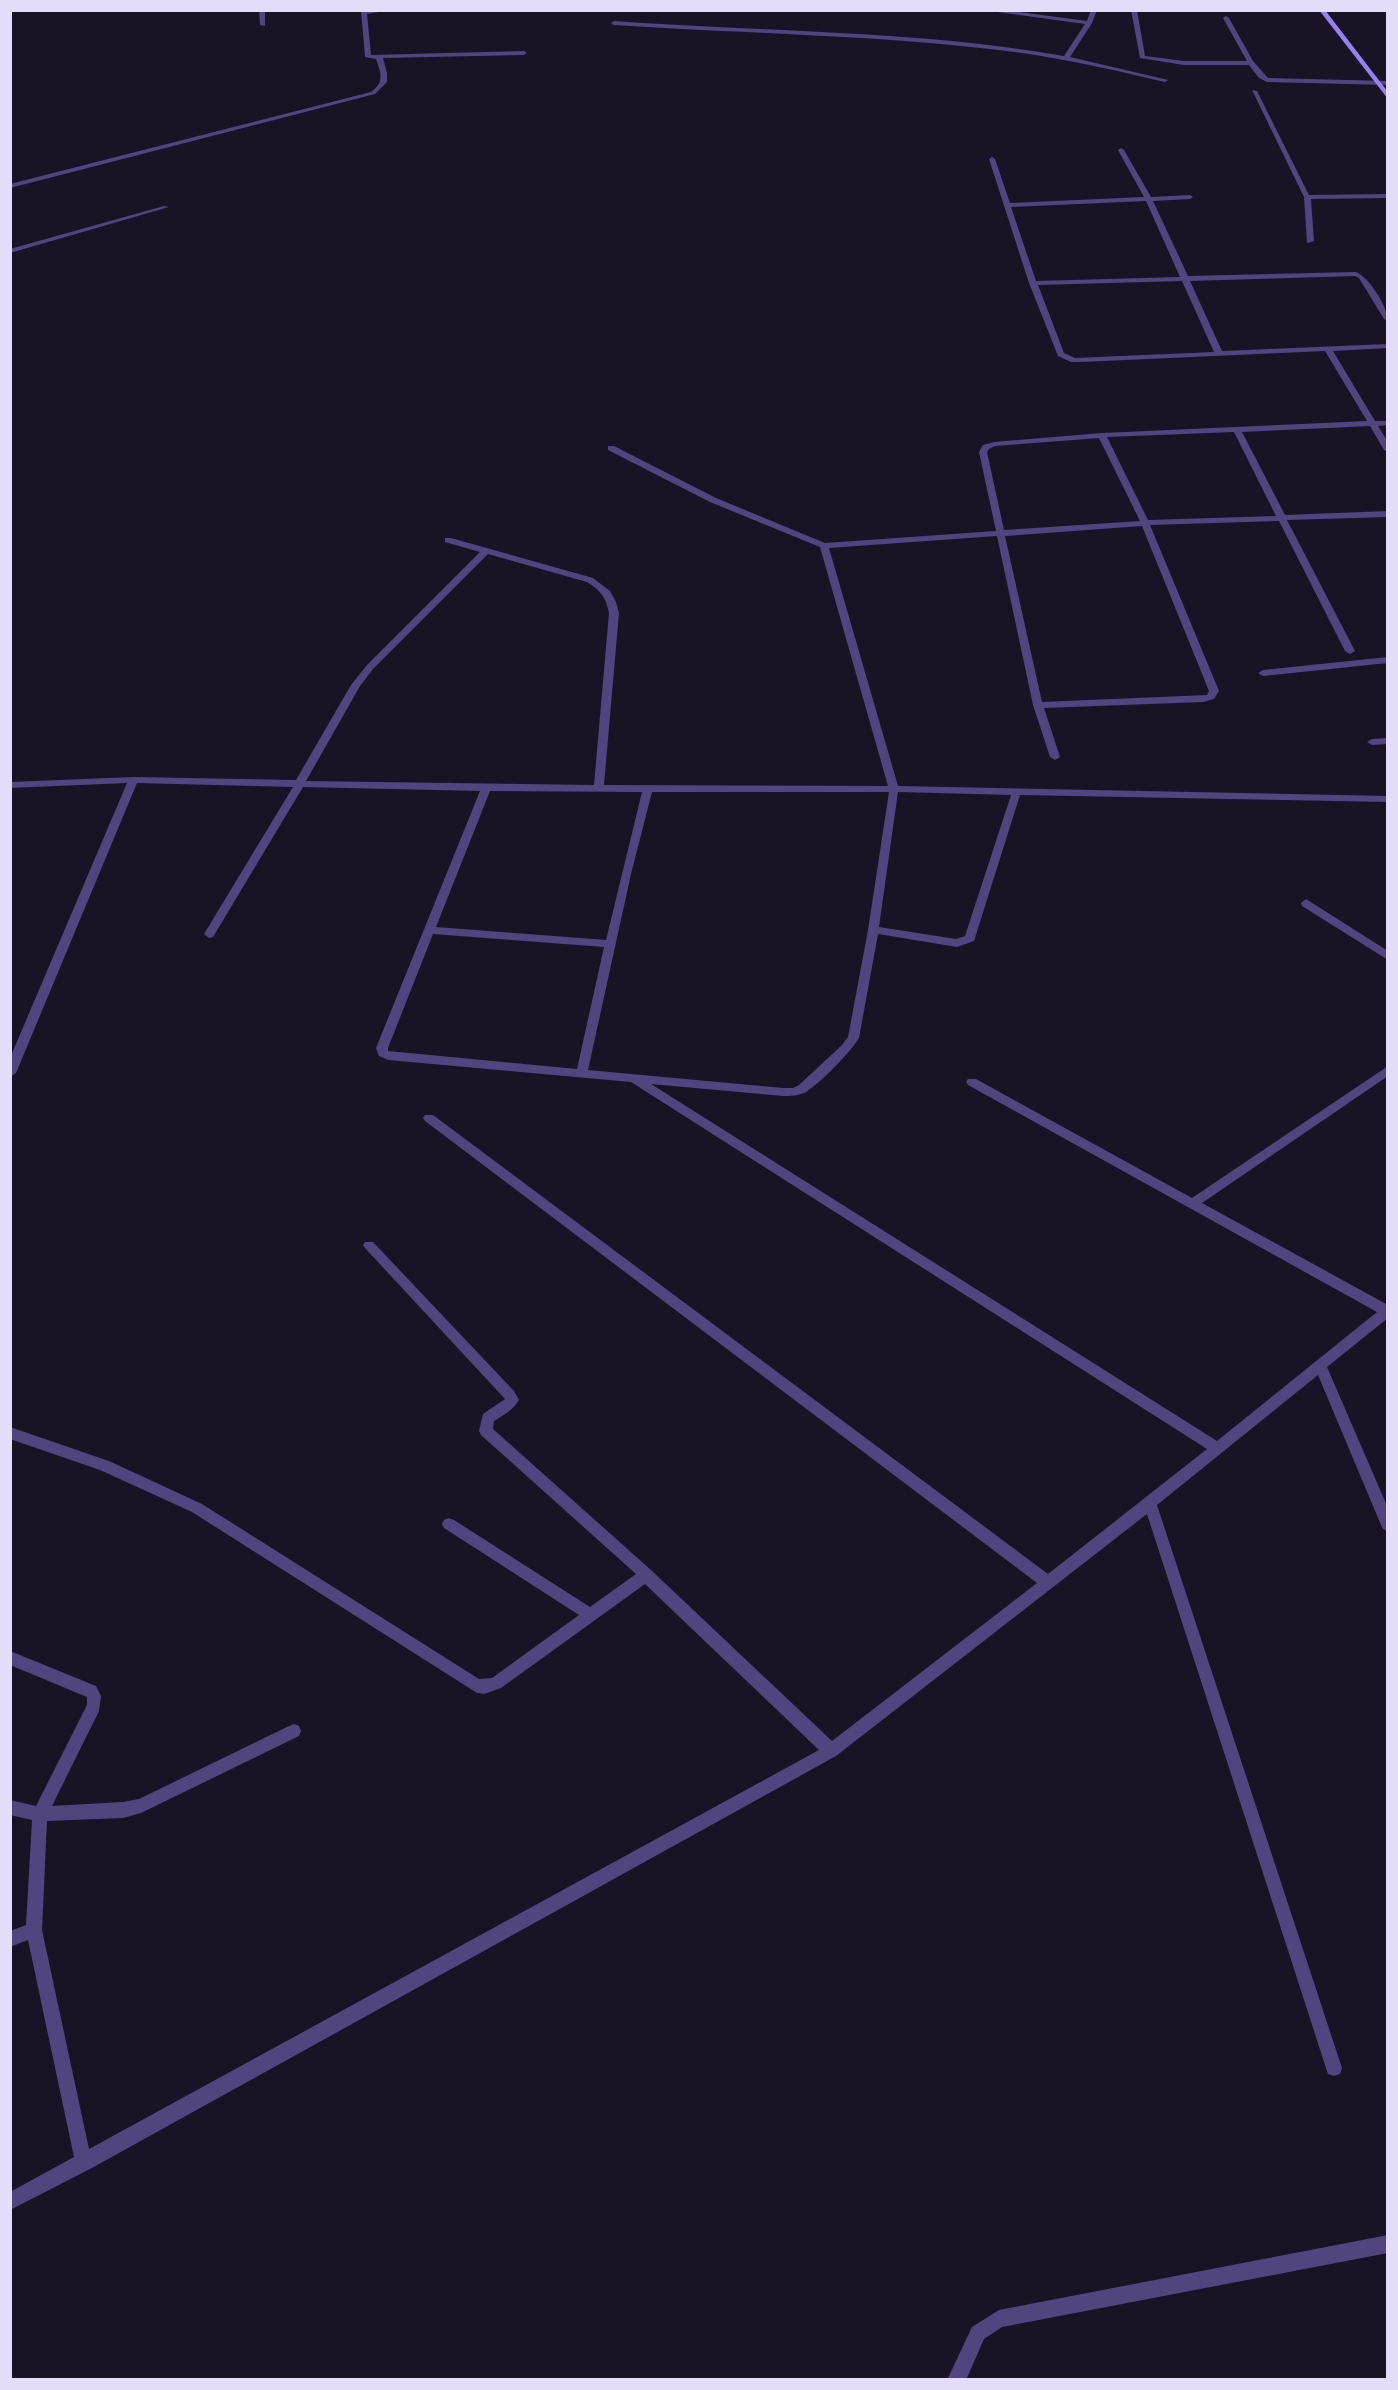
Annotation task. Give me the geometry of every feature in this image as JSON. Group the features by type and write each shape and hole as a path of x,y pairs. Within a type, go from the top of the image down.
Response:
{"main road":[{"path":"1322,10 1388,97"}],"street":[{"path":"262,10 263,25"},
{"path":"387,10 364,12 367,56 524,53"},
{"path":"986,10 1089,22"},
{"path":"1066,58 1094,10"},
{"path":"1134,10 1142,57 1184,63 1251,63"},
{"path":"1226,18 1262,78 1273,81 1388,83"},
{"path":"614,23 704,30 875,37 1005,49 1066,58 1165,80"},
{"path":"10,186 373,93 383,87 386,81 379,57"},
{"path":"1254,91 1307,197 1310,241"},
{"path":"1121,150 1149,199 1219,354"},
{"path":"992,159 1033,283 1061,354 1066,358 1081,360 1388,346"},
{"path":"1307,197 1388,196"},
{"path":"1007,205 1190,197"},
{"path":"10,251 166,207"},
{"path":"1033,283 1356,274 1362,277 1388,319"},
{"path":"1328,349 1388,450"},
{"path":"1054,757 1038,705 983,452 986,447 994,444 1102,435 1388,423"},
{"path":"1236,428 1350,651"},
{"path":"1038,705 1211,697 1214,691 1145,523 1102,435"},
{"path":"611,448 713,500 824,546 1145,523 1388,514"},
{"path":"448,540 590,580 606,589 612,600 614,613 599,789"},
{"path":"486,788 382,1048 383,1053 388,1056 783,1092 794,1092 803,1088 846,1048 853,1038 873,930 894,789 824,546"},
{"path":"209,934 356,685 370,667 486,551"},
{"path":"1263,672 1388,660"},
{"path":"1372,742 1388,741"},
{"path":"10,1072 133,780"},
{"path":"10,785 133,780 486,788 894,789 1388,800"},
{"path":"582,1073 610,944 648,789"},
{"path":"873,930 957,943 970,938 1016,793"},
{"path":"1305,903 1388,956"},
{"path":"429,930 610,944"},
{"path":"1192,1204 1388,1070"},
{"path":"631,1077 1218,1449"},
{"path":"10,2202 831,1751 1150,1503 1387,1311 972,1082"},
{"path":"429,1118 1047,1582"},
{"path":"369,1245 509,1395 512,1400 507,1406 488,1418 486,1431 646,1575 831,1751"},
{"path":"1320,1365 1388,1525"},
{"path":"10,1433 104,1465 197,1508 477,1686 484,1687 496,1683 646,1575"},
{"path":"1150,1503 1334,2068"},
{"path":"449,1524 591,1615"},
{"path":"10,1658 90,1691 94,1696 94,1706 40,1814 34,1930 84,2163"},
{"path":"10,1808 40,1814 123,1810 141,1806 294,1731"},
{"path":"10,1939 34,1930"},
{"path":"956,2379 978,2333 999,2319 1388,2244"}]}
